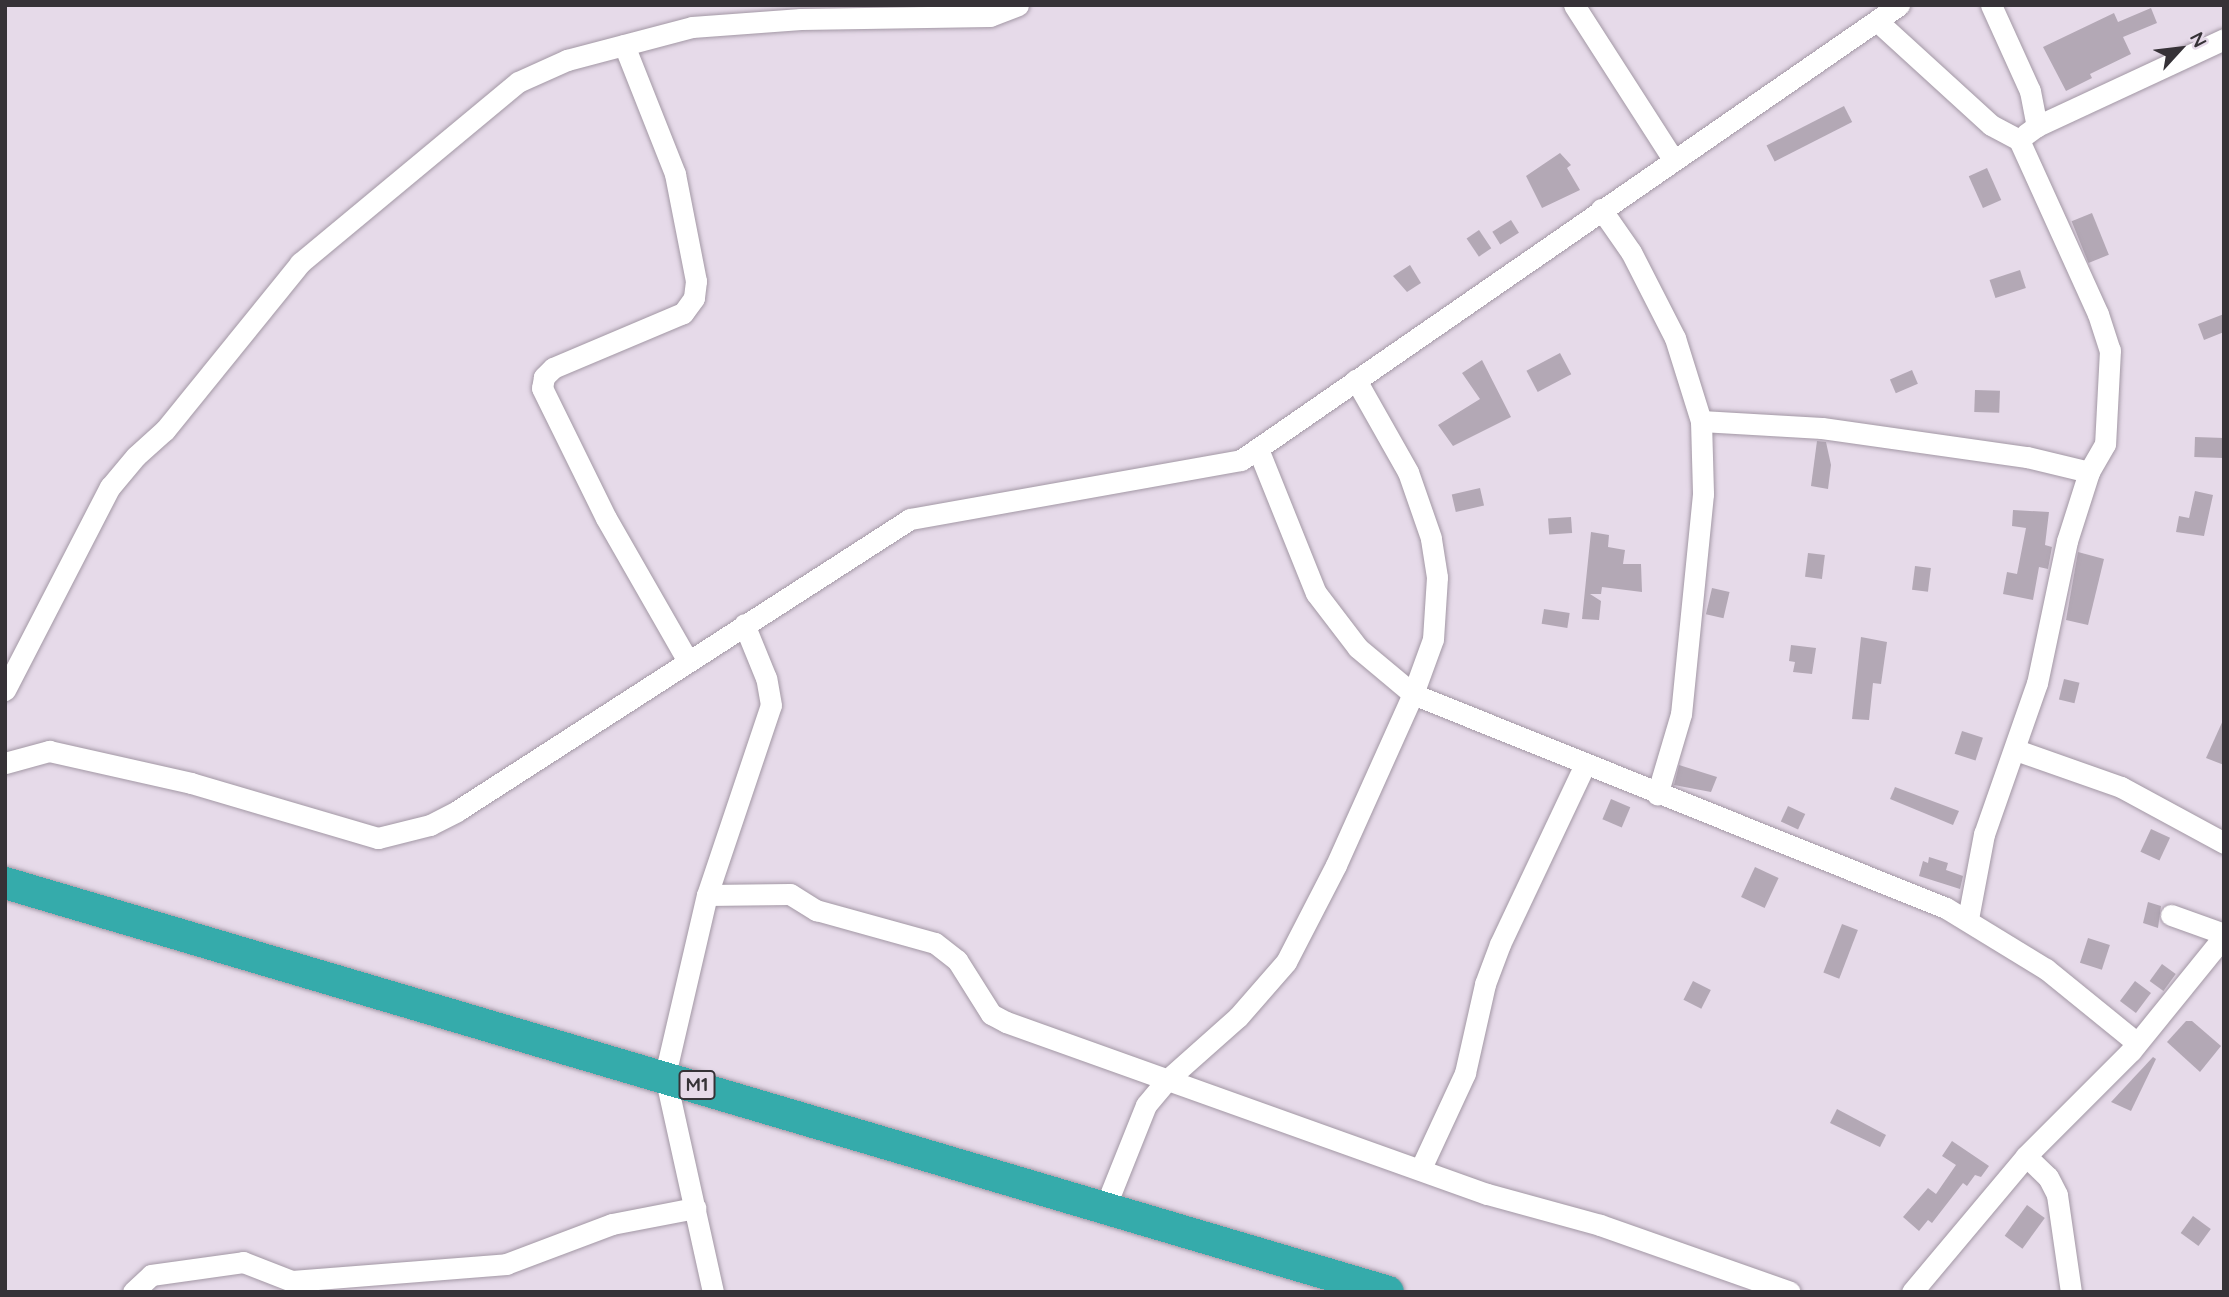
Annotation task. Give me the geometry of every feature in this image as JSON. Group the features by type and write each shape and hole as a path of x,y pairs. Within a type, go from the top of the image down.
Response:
{"highway":[{"name":"M1","path":"5,883 1388,1292"}],"street":[{"path":"5,690 110,487 164,429 300,263 518,82 541,69 692,27 801,19 990,16 1018,5"},
{"path":"1574,5 1673,159"},
{"path":"5,763 48,751 191,783 378,838 403,834 457,811 910,519 1208,469 1241,460 1899,5"},
{"path":"1991,5 2030,92 2037,126"},
{"path":"1877,21 1991,124 2019,140 2098,314 2110,350 2105,444 2089,472 2067,541 2037,683 2016,750 1984,834 1968,919"},
{"path":"2019,140 2037,126 2224,39"},
{"path":"624,45 675,174 695,281 694,298 683,313 553,368 544,377 542,387 606,518 688,661"},
{"path":"1601,209 1631,252 1675,338 1701,421 1703,494 1681,714 1657,795"},
{"path":"1104,1210 1146,1104 1167,1080 1238,1017 1286,962 1413,694 1433,639 1437,577 1432,538 1408,471 1356,380"},
{"path":"1701,421 1822,428 2027,457 2089,472"},
{"path":"1258,449 1317,593 1357,648 1413,694 1657,795 1913,892 1968,919 2046,968 2137,1043"},
{"path":"713,1292 665,1076 707,895 771,705 766,678 744,624"},
{"path":"2016,750 2121,787 2224,843"},
{"path":"1421,1168 1465,1073 1485,984 1500,944 1584,766"},
{"path":"707,895 790,894 816,910 934,943 957,960 991,1014 1487,1194 1600,1225 1790,1292"},
{"path":"1912,1292 2026,1156 2137,1043 2224,935 2171,915"},
{"path":"2026,1156 2048,1177 2057,1195 2071,1292"},
{"path":"133,1292 151,1275 243,1262 292,1281 506,1264 612,1224 695,1208"}],"building":[{"path":"2151,8 2157,23 2123,37 2131,54 2090,74 2092,78 2066,91 2043,47 2114,13 2118,22"},
{"path":"1844,106 1852,122 1775,162 1766,145"},
{"path":"1560,153 1571,165 1567,168 1580,190 1542,208 1526,176"},
{"path":"1987,168 2001,200 1983,208 1969,176"},
{"path":"2092,213 2109,255 2088,263 2072,221"},
{"path":"1511,220 1519,233 1500,244 1492,232"},
{"path":"1479,230 1491,248 1479,257 1467,238"},
{"path":"1410,265 1421,283 1407,292 1393,276"},
{"path":"2020,270 2026,288 1995,298 1990,280"},
{"path":"2224,314 2224,332 2204,340 2198,324"},
{"path":"1560,353 1571,374 1538,392 1526,371"},
{"path":"1482,360 1511,417 1453,446 1438,425 1480,399 1462,373"},
{"path":"1912,370 1918,384 1896,393 1890,379"},
{"path":"1975,390 2000,391 1999,413 1974,412"},
{"path":"2195,437 2224,438 2223,458 2194,457"},
{"path":"1817,441 1826,442 1831,465 1828,489 1811,486"},
{"path":"1480,488 1484,506 1456,512 1452,495"},
{"path":"2195,491 2213,495 2204,536 2176,532 2179,516 2189,518"},
{"path":"2013,510 2049,512 2045,545 2052,547 2048,569 2039,567 2033,600 2003,594 2007,572 2017,574 2026,528 2012,526"},
{"path":"1571,517 1572,533 1549,535 1548,519"},
{"path":"1591,532 1609,535 1608,547 1625,550 1623,564 1641,564 1642,592 1602,587 1601,594 1590,594 1601,601 1599,620 1582,619"},
{"path":"2078,552 2104,559 2088,625 2066,620"},
{"path":"1808,553 1825,555 1822,579 1805,577"},
{"path":"1915,566 1931,568 1928,592 1912,590"},
{"path":"1712,588 1730,592 1723,618 1706,614"},
{"path":"1544,609 1570,613 1567,628 1542,624"},
{"path":"1861,637 1887,642 1881,684 1873,683 1869,720 1852,719"},
{"path":"1791,645 1816,648 1812,674 1793,672 1795,662 1789,661"},
{"path":"2064,679 2080,683 2074,703 2059,699"},
{"path":"2224,718 2224,765 2206,758"},
{"path":"1962,731 1983,738 1976,761 1955,754"},
{"path":"1679,765 1717,777 1711,792 1674,785"},
{"path":"1895,787 1959,811 1953,825 1890,799"},
{"path":"1611,799 1630,807 1622,827 1602,819"},
{"path":"1788,806 1805,814 1798,829 1781,821"},
{"path":"2151,829 2170,838 2159,861 2140,852"},
{"path":"1929,857 1948,863 1946,870 1963,876 1960,889 1919,876 1923,861 1928,863"},
{"path":"1755,867 1779,878 1765,908 1741,897"},
{"path":"2148,902 2161,906 2158,928 2143,923"},
{"path":"1842,924 1858,930 1839,979 1823,973"},
{"path":"2088,938 2110,945 2102,970 2080,963"},
{"path":"2162,964 2176,974 2163,991 2150,981"},
{"path":"1693,981 1711,990 1701,1009 1683,1000"},
{"path":"2135,981 2151,993 2136,1013 2120,1001"},
{"path":"2186,1021 2192,1021 2221,1046 2200,1072 2167,1042"},
{"path":"2153,1057 2156,1059 2131,1111 2111,1102"},
{"path":"1837,1109 1886,1135 1880,1147 1830,1123"},
{"path":"1952,1141 1989,1166 1981,1177 1975,1175 1967,1186 1963,1183 1932,1223 1928,1220 1919,1231 1903,1217 1928,1188 1936,1194 1956,1165 1942,1156"},
{"path":"2027,1205 2045,1218 2022,1249 2005,1236"},
{"path":"2193,1216 2211,1229 2198,1246 2181,1233"}]}
